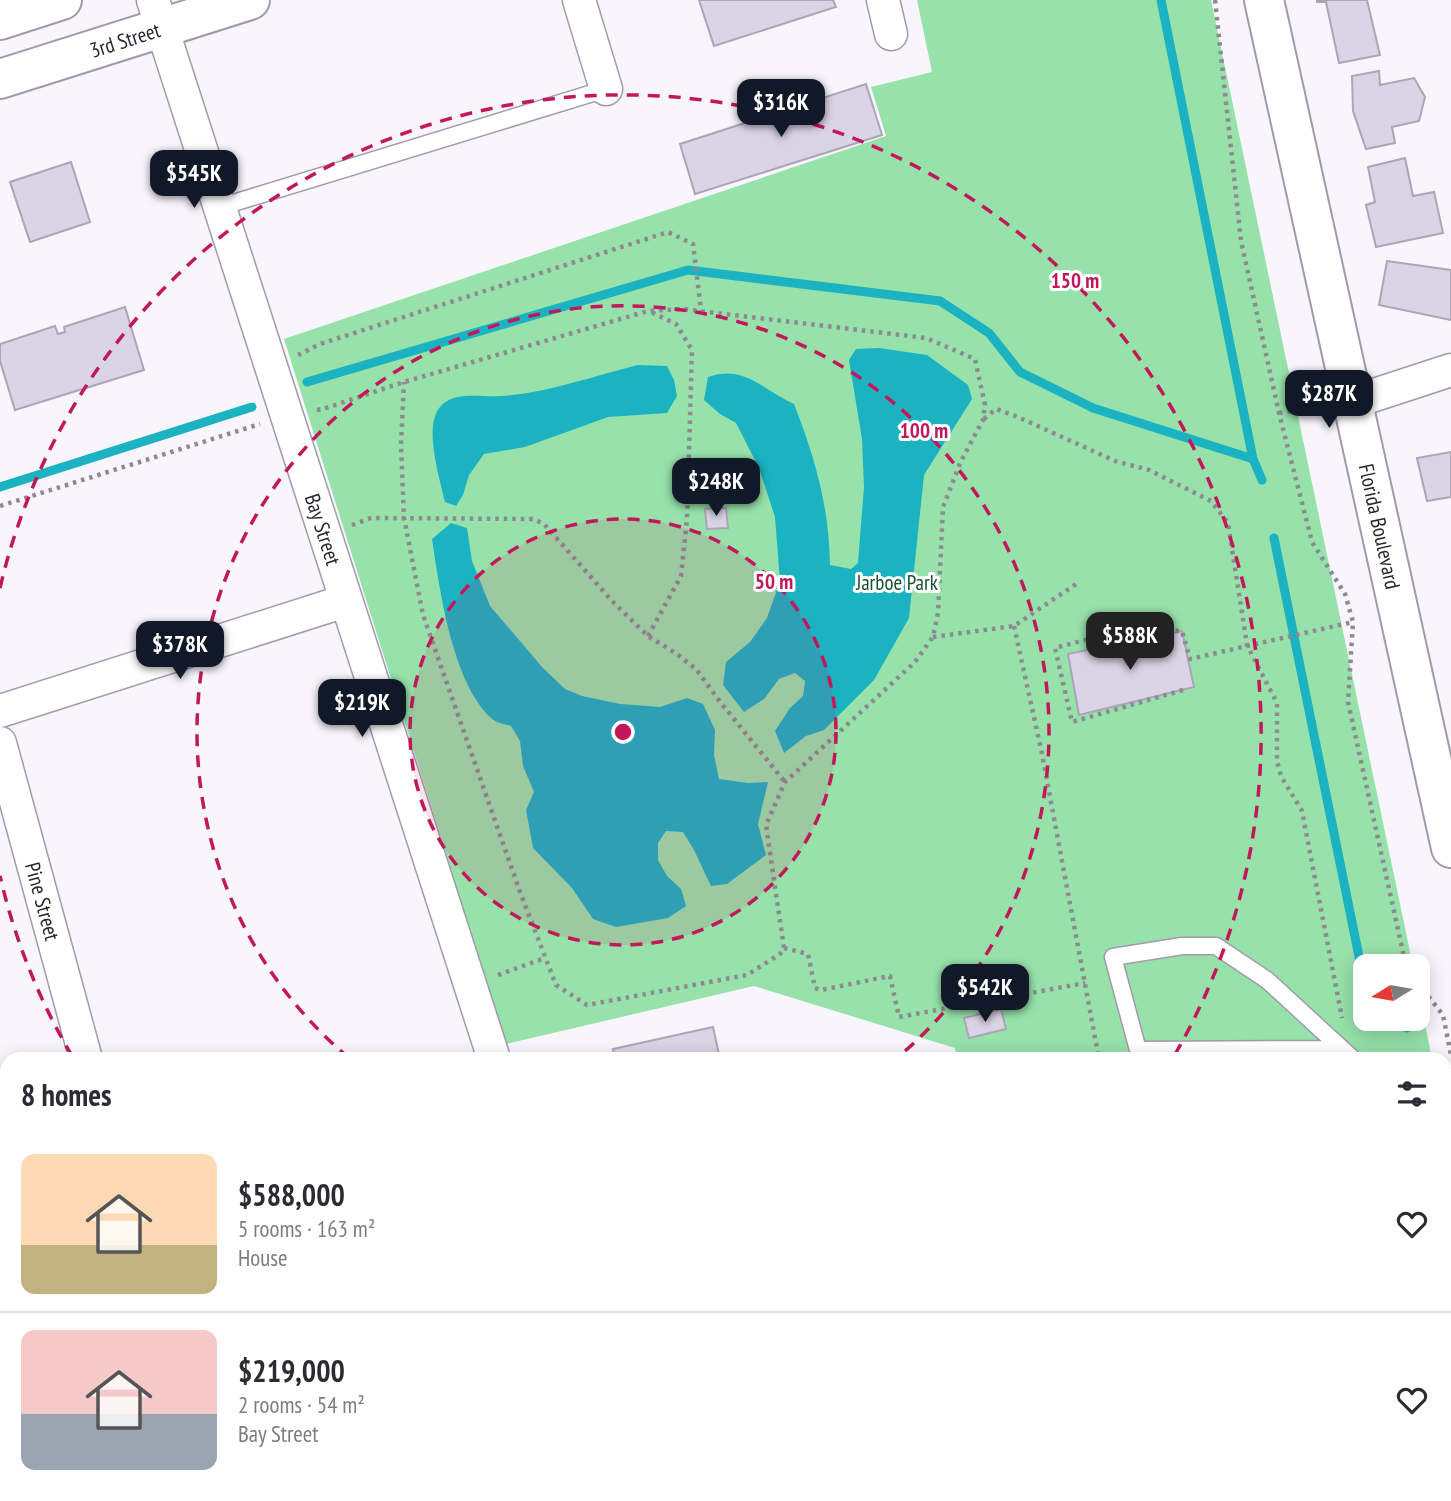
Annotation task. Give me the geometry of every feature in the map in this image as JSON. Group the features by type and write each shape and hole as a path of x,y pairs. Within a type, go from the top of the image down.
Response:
{"street":[{"path":"0,20 62,0"},
{"name":"3rd Street","path":"0,79 158,14 250,0"},
{"path":"579,0 606,89"},
{"path":"883,0 891,34"},
{"name":"Florida Boulevard","path":"1264,0 1451,848"},
{"name":"Bay Street","path":"158,14 492,1052"},
{"path":"1353,402 1451,370"},
{"path":"0,711 345,601"},
{"name":"Pine Street","path":"0,743 84,1052"}],"lane":[{"path":"220,207 606,89"},
{"path":"1264,1052 1138,1049 1113,957 1182,946 1216,946 1267,980 1346,1052"}],"path":[{"path":"1215,0 1241,242 1311,542 1345,594 1353,622 1348,702 1403,954"},
{"path":"280,399 301,353 320,344 668,232 693,244 701,311"},
{"path":"0,506 280,399 320,410 404,382 648,311 683,309 926,338 975,359 985,405 983,420 961,461 943,507 938,612 933,637 915,662 785,782 766,825 784,948 780,954 747,975 587,1005 556,985 423,615 404,518 401,444 404,382"},
{"path":"648,311 676,324 692,350 687,519 681,576 648,636"},
{"path":"1279,413 1353,402"},
{"path":"983,420 996,409 1018,416 1115,461 1149,470 1211,501 1228,523 1247,645 1277,703 1277,761 1280,776 1302,811 1348,1052"},
{"path":"324,534 371,518 533,519 544,524 613,602 648,636 696,670 785,782"},
{"path":"933,637 1014,626 1076,584"},
{"path":"1184,690 1072,722 1055,648 1126,629 1182,631 1190,659 1353,622"},
{"path":"1014,626 1042,754 1098,1052"},
{"path":"784,948 808,954 815,988 821,990 890,976 899,1017 1085,983"},
{"path":"471,985 546,958"},
{"path":"1430,998 1443,1015 1450,1052"}],"green space":[{"name":"Jarboe Park","path":"917,0 1211,0 1410,954 1353,954 1353,1031 1426,1031 1431,1052 956,1052 955,1048 754,986 506,1044 284,339 886,136 871,87 932,72"}],"water":[{"path":"879,348 927,355 968,385 972,399 924,475 909,618 874,680 824,730 806,736 784,753 775,731 790,708 803,696 805,681 795,673 779,679 764,699 744,712 723,685 726,662 750,642 767,618 780,581 775,517 759,468 736,423 704,400 708,377 721,374 743,376 794,404 820,483 827,523 830,565 851,569 858,563 864,487 862,439 849,360 856,349"},
{"path":"638,365 667,366 674,380 677,396 667,413 608,417 525,447 484,454 469,475 463,495 456,506 445,502 437,467 433,427 435,416 446,402 460,397 501,396 536,391"},
{"path":"451,523 467,528 472,561 490,606 542,667 565,689 582,696 620,704 660,707 687,698 703,704 715,730 714,755 719,779 748,783 768,782 758,824 766,855 727,884 711,886 683,832 666,831 658,843 658,860 667,876 681,889 686,906 668,918 616,927 593,919 572,888 533,848 526,810 534,792 523,766 520,741 511,726 493,720 478,702 457,659 444,609 432,539"}],"building":[{"path":"699,0 833,0 836,7 714,46"},
{"path":"1317,0 1367,0 1380,55 1339,63 1326,2"},
{"path":"1379,71 1380,85 1414,78 1425,97 1419,121 1392,127 1395,143 1366,149 1353,111 1352,76"},
{"path":"866,84 882,135 695,194 680,144"},
{"path":"1405,158 1413,196 1434,192 1443,233 1376,247 1366,205 1375,202 1368,167"},
{"path":"71,162 90,222 30,242 10,182"},
{"path":"1387,261 1451,270 1451,320 1379,305"},
{"path":"125,307 144,370 15,410 0,361 0,344 55,326 58,334 65,332 64,327"},
{"path":"1451,452 1451,497 1427,501 1417,458"},
{"path":"726,508 728,528 707,529 705,509"},
{"path":"1182,631 1194,687 1079,715 1068,654"},
{"path":"1001,1009 1006,1029 969,1038 964,1018"},
{"path":"713,1027 718,1052 614,1052 613,1049"}],"waterway":[{"path":"1161,0 1253,459"},
{"path":"307,382 688,270 940,301 989,333 1020,372 1093,408 1253,459 1262,480"},
{"path":"0,487 252,407"},
{"path":"1274,538 1358,954"}]}
